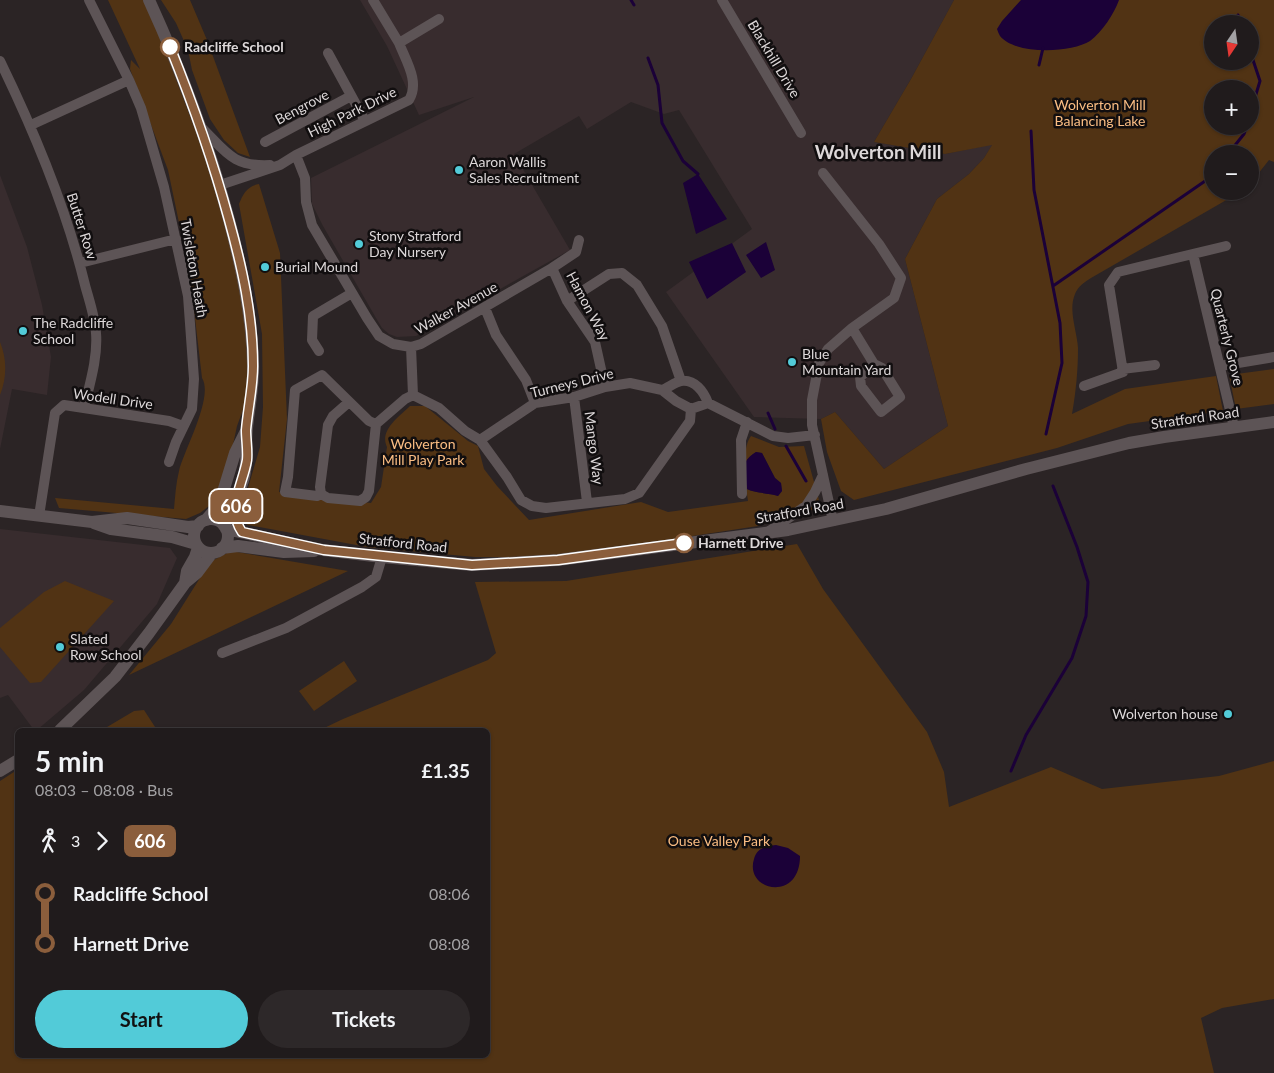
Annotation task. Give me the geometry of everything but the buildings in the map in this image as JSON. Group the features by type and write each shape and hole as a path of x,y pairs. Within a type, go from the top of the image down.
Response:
{"street":[{"name":"Twisleton Heath","path":"89,0 129,80 143,116 164,187 188,296 194,379 192,409 169,462"},
{"path":"149,0 202,128 220,185 240,260 249,312 253,366 246,431 247,457 244,478 225,527 227,539 197,573 186,577"},
{"name":"High Park Drive","path":"220,185 280,165 296,155 409,100 413,94 415,83 399,43 373,0"},
{"name":"Blackhill Drive","path":"722,0 801,133"},
{"path":"399,43 439,19"},
{"name":"Bengrove","path":"328,54 366,121"},
{"name":"Butter Row","path":"0,61 31,125 52,178 80,263 96,331 96,350 84,408"},
{"path":"31,125 129,80"},
{"name":"Bengrove","path":"266,142 351,96"},
{"name":"High Park Drive","path":"202,128 232,158 253,166 280,165"},
{"name":"Walker Avenue","path":"296,155 305,178 306,202 312,225 379,336 393,344 411,347 421,344 552,268 576,252 579,240"},
{"path":"823,172 879,244 901,278 894,298 852,328 828,349 819,364 812,400 812,426 833,521"},
{"path":"80,263 176,239"},
{"path":"1084,386 1123,372 1109,285 1118,272 1226,246"},
{"name":"Quarterly Grove","path":"1193,254 1234,427"},
{"name":"Hamon Way","path":"552,268 568,301 595,342 605,387"},
{"path":"568,301 609,274 622,273 637,285 662,326 681,381"},
{"path":"319,350 312,340 314,316 352,293"},
{"path":"485,308 496,335 526,380 535,403"},
{"path":"852,328 874,364 882,368 900,397 881,412 861,386 860,377 874,364"},
{"path":"411,347 413,396"},
{"path":"1220,366 1274,357"},
{"path":"1122,369 1154,365"},
{"path":"376,424 369,421 322,375 296,390 286,492 317,496 321,494 328,498 360,501 366,497 369,491 376,424 405,399 413,396 439,408 465,431 480,440 521,500 532,506 546,508 625,499 639,492 690,421 691,409 708,403"},
{"path":"662,390 681,381 692,383 703,391 708,403 773,436 788,438 815,435"},
{"name":"Turneys Drive","path":"480,440 535,403 574,397 605,387 630,383 662,390 676,401 691,409"},
{"name":"Mango Way","path":"574,397 587,502"},
{"path":"321,494 320,487 328,425 333,416 349,402"},
{"name":"Wodell Drive","path":"39,516 54,412 64,405 169,421 183,426"},
{"path":"742,494 741,440 747,422"},
{"name":"Stratford Road","path":"225,527 324,550 382,557 472,565 558,560 768,533 833,521 886,509 1026,469 1129,443 1274,422"},
{"path":"62,728 114,677 149,633 186,577 195,557 197,546 194,535 202,523 219,505 235,454 246,431"},
{"path":"768,533 806,506 815,492 822,475"},
{"path":"236,498 237,525 242,532"},
{"path":"0,511 92,522 127,518 188,527 216,520 225,527"},
{"path":"92,522 111,529 180,540 197,546 207,553 218,551"},
{"path":"180,540 187,551 186,577"},
{"name":"Stratford Road","path":"218,551 238,546 294,553 324,550"},
{"path":"222,653 286,628 362,587 376,577 382,557"},
{"path":"0,771 15,762"}],"shaded area":[{"path":"360,0 954,0 874,142 945,154 993,144 984,158 969,174 937,199 905,259 948,426 884,469 835,412 821,419 754,417 666,292 752,229 679,110 664,114 631,102 587,129 579,116 514,154 570,250 416,336 397,337 389,334 382,328 312,204 311,178 474,97 419,115 387,46"},
{"path":"1021,0 1119,0 1107,22 1090,41 1070,48 1044,50 1018,46 1007,42 1000,36 997,29"},
{"path":"698,174 727,219 696,234 683,183"},
{"name":"The Radcliffe School","path":"0,175 27,247 42,305 51,357 47,395 12,389 0,449"},
{"path":"766,242 775,270 761,278 746,255"},
{"path":"732,243 746,272 707,299 689,262"},
{"path":"756,452 762,453 775,478 781,483 782,491 778,496 747,489 744,464"},
{"name":"Slated Row School","path":"0,529 170,548 177,558 157,604 84,690 39,728 33,728 8,695 0,698"},
{"path":"776,845 788,848 800,856 798,871 791,881 783,886 773,887 764,885 757,879 753,870 757,852 765,847"}],"green space":[{"path":"108,0 146,0 215,182 240,280 248,354 247,399 237,426 231,454 213,503 200,513 186,519 59,508 55,498 174,509 179,471 197,424 204,398 205,387 202,378 190,275 168,170 130,69 131,60 140,69"},
{"path":"161,0 190,0 207,40 250,157 238,153 224,140 210,119 192,70 188,50 176,23"},
{"name":"Wolverton Mill Balancing Lake","path":"954,0 1274,0 1274,162 1269,160 1259,173 1259,145 1204,145 1204,200 1226,200 1082,284 1075,294 1072,307 1078,348 1078,364 1072,414 1125,389 1216,376 1223,411 1128,424 1057,448 854,500 841,491 827,452 821,419 835,412 884,469 948,426 905,259 937,199 969,174 984,158 992,145 945,154 874,142"},
{"name":"Wolverton Mill Play Park","path":"259,184 280,253 287,419 279,492 317,496 321,494 328,498 371,503 381,487 387,447 385,441 388,429 410,406 425,406 468,441 478,446 484,469 529,520 641,502 668,512 748,501 742,459 751,436 779,447 804,446 819,500 819,508 758,526 555,557 475,557 367,547 248,525 240,520 240,515 260,447 263,407 262,334 239,204 246,191","holes":["756,452 762,453 775,478 781,483 782,491 778,496 747,489 744,472 745,464"]},
{"path":"0,342 5,368 4,382 0,395"},
{"path":"1274,369 1274,404 1236,409 1229,375"},
{"name":"Ouse Valley Park","path":"797,544 823,589 927,732 944,772 949,807 1051,767 1102,789 1219,776 1274,761 1274,999 1222,1008 1201,1018 1214,1073 0,1073 0,781 15,771 15,1058 490,1058 490,728 324,728 488,660 496,653 475,582 566,581"},
{"path":"231,551 348,571 129,675 171,624 210,562"},
{"path":"65,581 114,601 41,682 30,683 0,647 0,628 44,592"},
{"path":"344,661 357,681 314,711 299,691"},
{"path":"144,710 156,728 105,728 134,711"}],"waterway":[{"path":"631,0 634,5"},
{"path":"1039,65 1043,48"},
{"path":"648,58 658,85 662,123 683,161 698,174"},
{"path":"1256,70 1260,81 1259,84"},
{"path":"1031,131 1034,190 1060,323 1062,363 1046,434"},
{"path":"1235,145 1243,135"},
{"path":"1053,286 1204,182"},
{"path":"768,413 775,429"},
{"path":"786,446 806,481"},
{"path":"1011,771 1026,735 1072,658 1086,616 1088,582 1077,547 1053,486"}],"bus line":[{"name":"606","path":"170,47 202,128 220,185 240,260 249,312 253,366 246,431 247,457 244,478 236,498 237,525 242,532 324,550 472,565 558,560 684,543"}],"place":[{"name":"Radcliffe School","path":"170,47"},
{"name":"Aaron Wallis Sales Recruitment","path":"459,170"},
{"name":"Stony Stratford Day Nursery","path":"359,244"},
{"name":"Burial Mound","path":"265,267"},
{"name":"The Radcliffe School","path":"23,331"},
{"name":"Blue Mountain Yard","path":"792,362"},
{"name":"Harnett Drive","path":"684,543"},
{"name":"Slated Row School","path":"60,647"},
{"name":"Wolverton house","path":"1228,714"}],"district":[{"name":"Wolverton Mill","path":"878,152"}]}
